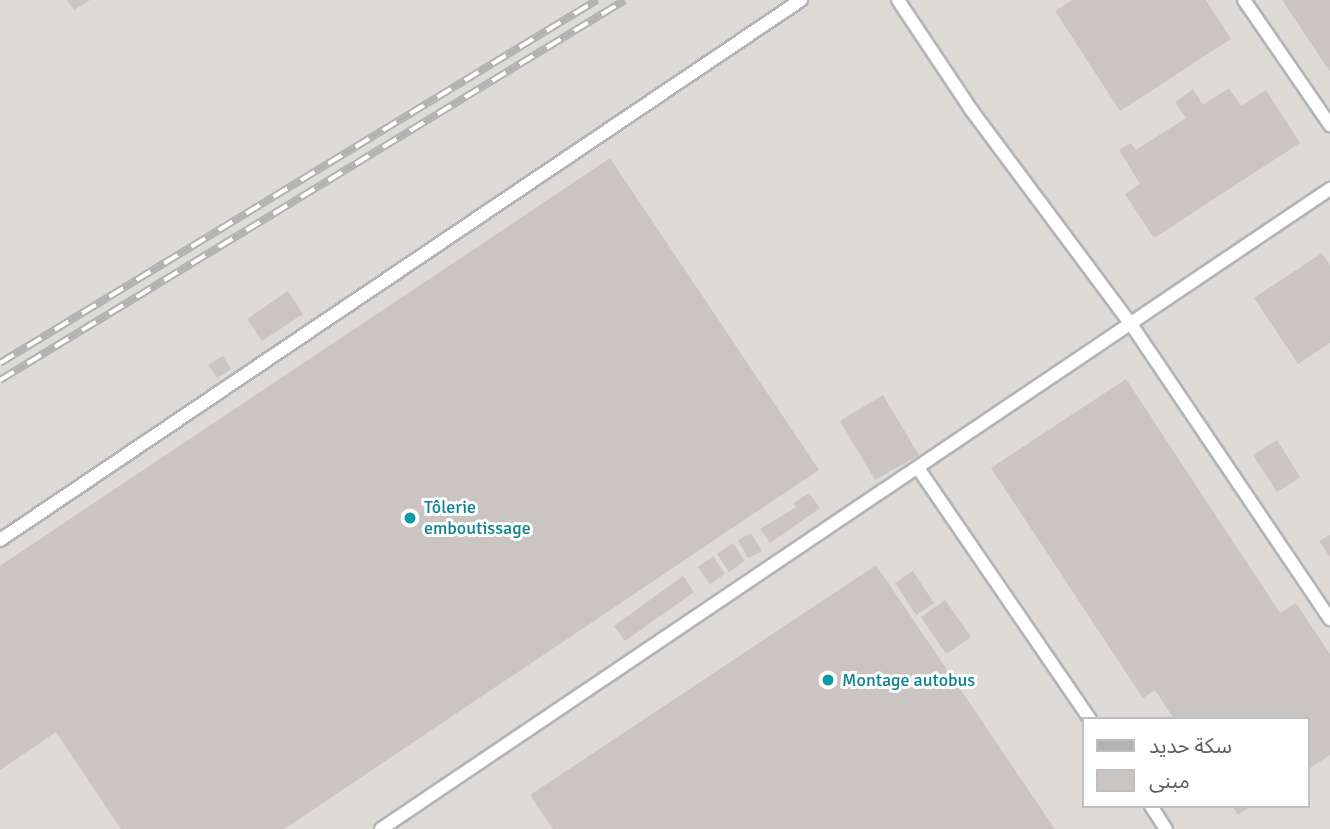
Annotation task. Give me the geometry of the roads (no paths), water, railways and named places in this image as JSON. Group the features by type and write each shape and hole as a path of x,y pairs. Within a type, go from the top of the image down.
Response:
{"lane":[{"path":"0,540 802,0"},
{"path":"898,0 972,111 1131,324 1330,619"},
{"path":"1244,0 1330,125"},
{"path":"381,829 1330,189"},
{"path":"918,468 1089,717"},
{"path":"1152,808 1166,829"}],"railway":[{"path":"0,363 597,0"},
{"path":"0,380 625,0"}],"place":[{"name":"Tôlerie emboutissage","path":"410,518"},
{"name":"Montage autobus","path":"828,680"}]}
